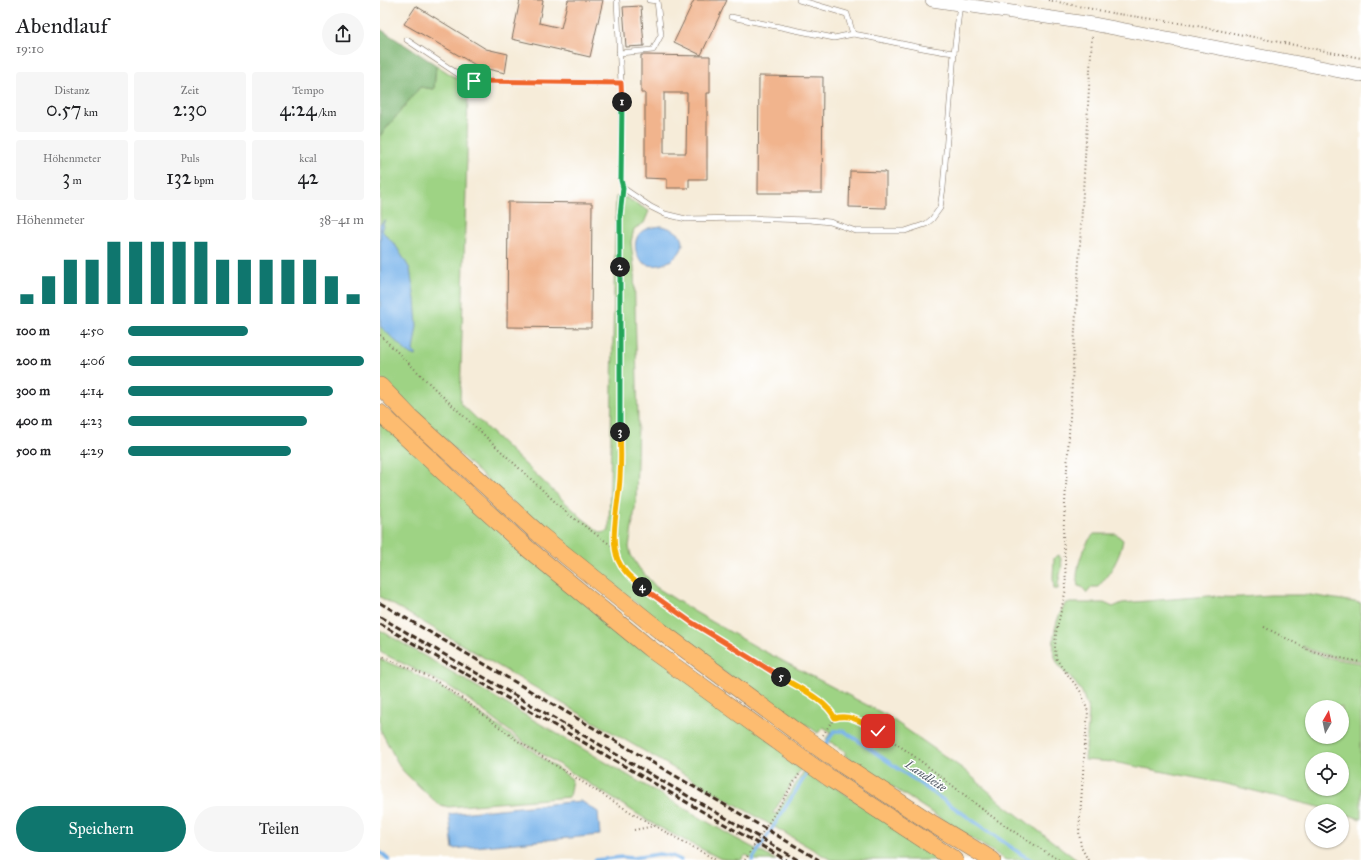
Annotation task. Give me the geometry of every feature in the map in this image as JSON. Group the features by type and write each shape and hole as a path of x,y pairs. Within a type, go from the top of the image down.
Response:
{"highway":[{"path":"380,386 410,417 539,534 659,630 840,763 933,824 992,860"},
{"path":"380,412 527,548 649,648 830,779 955,860"}],"street":[{"path":"932,0 1093,24 1361,75"}],"lane":[{"path":"617,0 621,83 621,180 623,188 665,214 686,219 744,218 810,220 830,222 856,231 905,232 926,224 932,219 940,208 960,4"},
{"path":"619,53 653,50 661,36 658,1 650,0"},
{"path":"799,0 847,14 853,34"},
{"path":"731,17 834,38 853,34 888,40 928,50 954,53"},
{"path":"407,40 464,78 474,81 621,83"}],"path":[{"path":"1048,0 1361,58"},
{"path":"1088,860 1082,847 1079,832 1088,712 1081,692 1056,658 1055,648 1056,633 1066,588 1063,538 1093,24"},
{"path":"623,188 620,216 620,471 615,534 615,548 618,559 623,569 661,602 691,622 810,694 829,708 835,718"},
{"path":"380,335 436,390 568,514 615,548"},
{"path":"1264,627 1309,650 1361,662"},
{"path":"380,655 429,677 466,701 515,739 555,765 654,826 716,860"},
{"path":"820,741 835,718 842,716 849,717 878,731 991,815 1059,860"},
{"path":"745,860 801,772"},
{"path":"634,830 654,826"}],"green space":[{"path":"380,29 436,65 434,89 420,87 380,136"},
{"path":"436,65 468,86 460,403 582,518 601,533 609,531 616,197 625,197 649,211 644,223 634,229 631,242 634,267 638,420 636,502 629,547 631,555 639,568 656,587 695,612 760,649 886,715 963,769 1003,804 1077,860 1006,860 844,755 846,752 826,739 831,732 823,727 818,733 805,724 803,727 712,664 531,519 471,465 380,377 380,136 420,87 434,89"},
{"path":"380,418 786,754 784,758 801,769 773,813 776,814 804,771 824,785 827,782 947,860 831,860 380,597"},
{"path":"1094,534 1116,534 1123,540 1120,553 1110,571 1098,587 1092,587 1087,593 1082,587 1078,586 1077,573 1080,558 1086,544"},
{"path":"1059,555 1062,563 1058,589 1054,589 1054,558"},
{"path":"1310,595 1361,603 1361,661 1331,656 1303,646 1302,647 1323,656 1338,660 1361,663 1361,819 1349,815 1349,804 1307,804 1222,783 1113,762 1085,760 1089,712 1082,692 1069,675 1067,675 1060,667 1056,660 1054,650 1055,628 1062,608 1066,603 1104,603 1113,607 1122,603 1209,596 1212,596 1213,598 1213,596 1234,597"},
{"path":"380,630 735,838 776,860 755,860 746,855 741,860 721,859 655,825 526,744 450,687 380,652"},
{"path":"380,659 411,672 451,693 572,779 569,797 448,807 438,804 400,767 380,729"}],"water":[{"path":"385,219 382,228 383,232 396,246 410,269 415,299 417,326 413,351 417,355 415,356 408,353 380,326 380,225"},
{"path":"661,226 672,229 681,237 683,244 680,252 673,259 665,263 655,266 646,264 637,254 635,246 637,238 642,231 646,229"},
{"path":"581,801 598,812 600,835 453,849 449,814"}],"building":[{"path":"520,0 543,0 539,23 561,28 568,0 603,0 590,57 512,39"},
{"path":"694,0 727,0 701,55 674,42"},
{"path":"416,6 486,49 508,54 505,73 479,67 404,24"},
{"path":"641,6 644,46 626,47 623,7"},
{"path":"641,55 710,56 710,93 707,93 707,179 689,179 689,188 667,188 667,179 645,178 645,93 641,93","holes":["664,93 687,93 686,153 664,153"]},
{"path":"759,76 823,77 822,193 758,193"},
{"path":"850,171 886,172 886,208 849,207"},
{"path":"508,202 592,203 591,328 507,327"}],"waterway":[{"name":"Landleite","path":"825,746 834,731 844,731 1031,860"},
{"name":"Landleite","path":"752,860 809,770"},
{"path":"380,852 389,860"},
{"path":"595,860 622,857 633,858 659,854 672,856 681,860"}],"railway":[{"path":"380,603 819,860"},
{"path":"380,617 798,860"},
{"path":"380,624 786,860"}],"route":[{"path":"474,81 621,83 621,180 623,188 620,216 621,458 615,548 623,569 661,602 691,622 810,694 829,708 835,718 842,716 849,717 878,731"}]}
